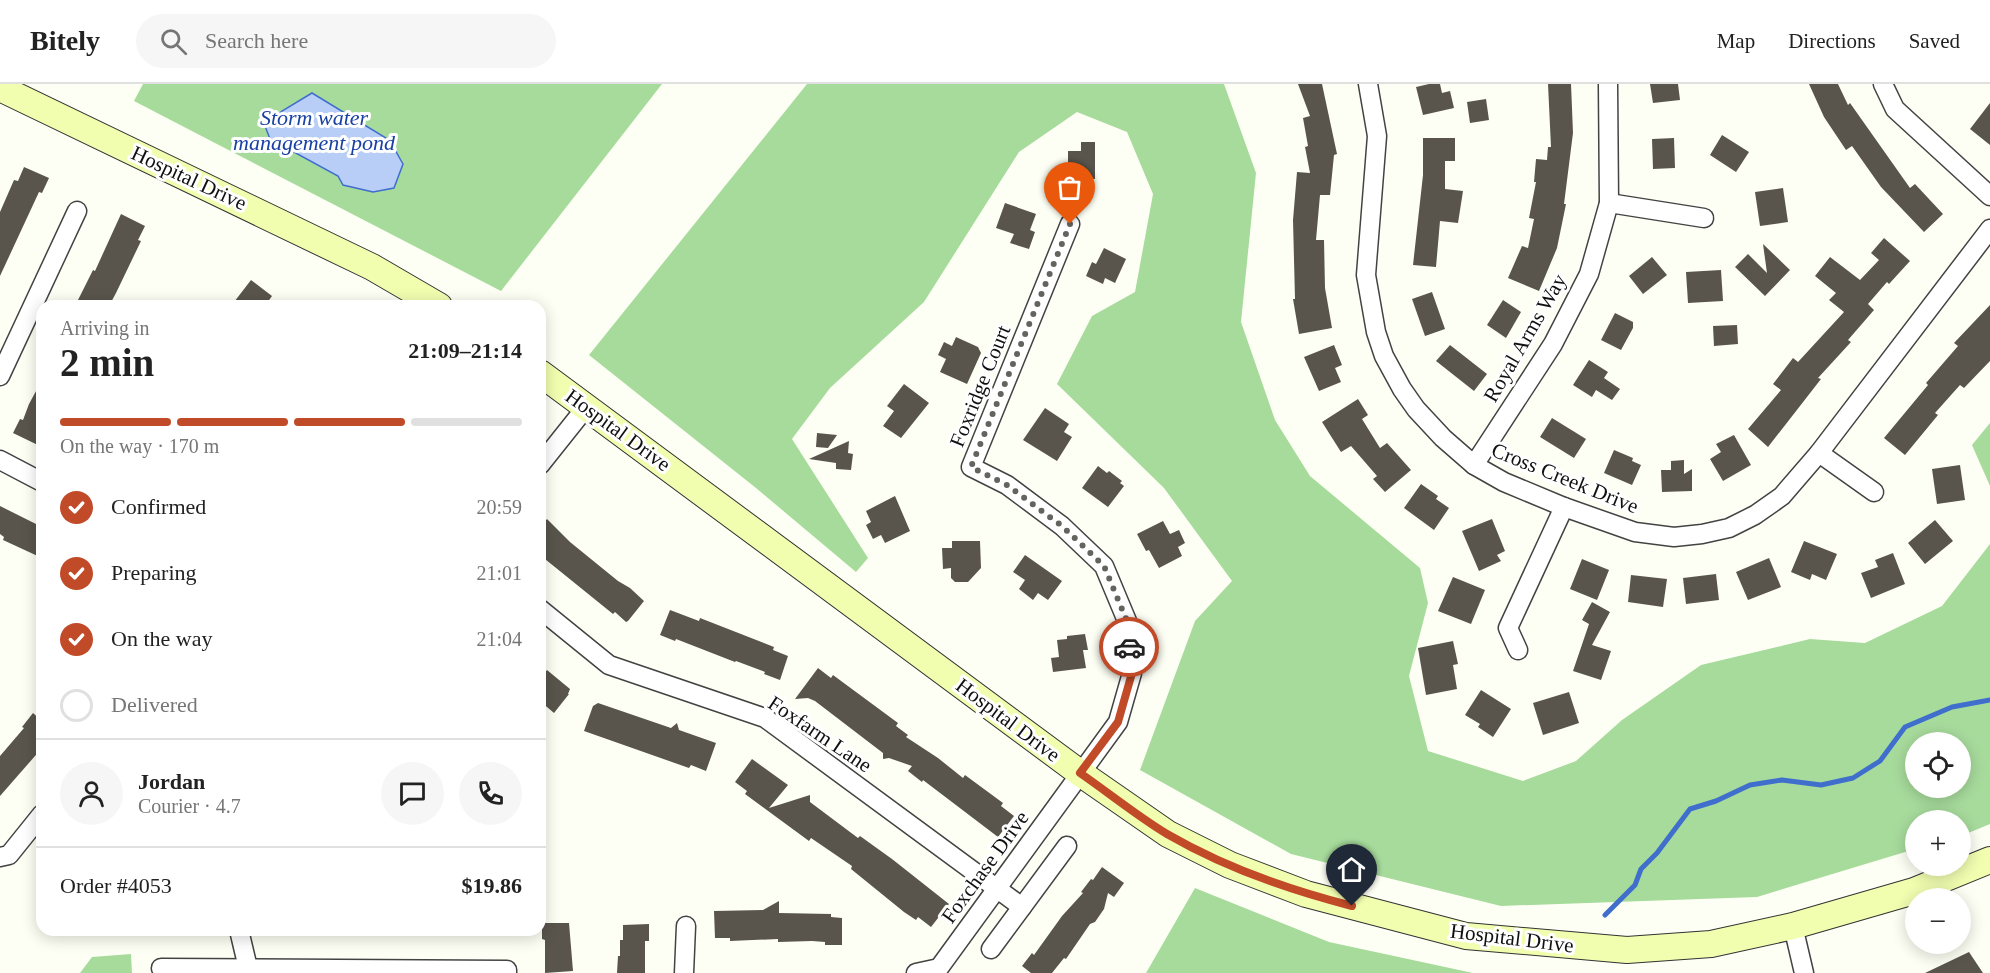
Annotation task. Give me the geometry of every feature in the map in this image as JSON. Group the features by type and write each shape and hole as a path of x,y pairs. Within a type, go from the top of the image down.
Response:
{"street":[{"name":"Cross Creek Drive","path":"1368,84 1377,136 1366,275 1376,332 1384,356 1402,389 1416,409 1443,438 1474,465 1504,482 1564,507 1635,532 1674,537 1729,528 1755,515 1782,496 1819,453 1990,229"},
{"name":"Royal Arms Way","path":"1474,465 1552,344 1589,274 1609,203 1608,84"},
{"path":"1883,84 1894,109 1990,196"},
{"name":"Hospital Drive","path":"0,88 362,262 428,300"},
{"path":"1609,203 1704,218"},
{"path":"0,376 77,211"},
{"name":"Foxridge Court","path":"1070,224 971,467 1007,485 1062,526 1104,566 1127,621 1132,673 1118,722 1080,773"},
{"name":"Hospital Drive","path":"546,377 1080,773 1168,834 1230,865 1306,894 1466,936 1627,950 1711,944 1793,926 1914,891 1990,860"},
{"path":"546,457 587,406"},
{"path":"1819,453 1874,492"},
{"path":"0,460 36,479"},
{"path":"1518,650 1508,628 1564,507"},
{"name":"Foxfarm Lane","path":"546,614 609,665 765,718 1022,907"},
{"name":"Foxchase Drive","path":"916,973 939,968 998,890 1080,773"},
{"path":"0,857 9,855 36,821"},
{"path":"991,949 1067,846"},
{"path":"684,973 686,926"},
{"path":"1793,926 1804,973"},
{"path":"240,936 248,968"},
{"path":"161,968 507,970 507,973"}],"green space":[{"path":"143,84 662,84 501,291 134,101"},
{"path":"807,84 1224,84 1256,173 1241,322 1275,420 1310,476 1420,568 1428,603 1409,676 1428,751 1523,781 1576,761 1622,720 1701,665 1810,639 1865,643 1942,606 1990,544 1990,824 1971,832 1971,810 1905,810 1905,852 1757,897 1501,906 1291,854 1140,770 1195,621 1232,581 1164,488 1057,384 1092,316 1135,292 1153,194 1127,132 1077,112 1019,152 924,302 830,388 792,439 868,558 856,572 756,488 589,355"},
{"path":"1990,423 1990,486 1972,445"},
{"path":"1195,888 1329,942 1473,973 1146,973"},
{"path":"131,954 132,973 80,973 92,957"}],"water":[{"name":"Storm water management pond","path":"312,93 386,138 403,164 394,188 373,192 343,185 338,176 270,139 265,126 282,111"}],"building":[{"path":"1298,84 1322,84 1337,154 1334,155 1330,195 1320,195 1316,240 1324,240 1325,288 1332,328 1299,334 1293,299 1295,299 1293,220 1297,172 1310,173 1303,118 1310,116"},
{"path":"1440,84 1442,93 1450,91 1454,108 1423,115 1416,87"},
{"path":"1548,84 1571,84 1573,133 1564,204 1566,204 1557,248 1539,291 1508,278 1522,246 1528,248 1534,219 1529,218 1536,182 1534,182 1536,159 1547,160 1548,147 1551,147"},
{"path":"1650,84 1678,84 1680,100 1653,103"},
{"path":"1809,84 1838,84 1848,105 1850,103 1910,188 1915,184 1943,214 1924,232 1881,187 1852,146 1846,150 1824,117"},
{"path":"1486,99 1489,120 1470,123 1467,102"},
{"path":"1990,103 1990,145 1970,129"},
{"path":"1722,135 1749,152 1736,172 1710,155"},
{"path":"1423,138 1455,138 1455,161 1445,161 1445,189 1463,191 1458,223 1440,221 1436,267 1413,265 1423,175"},
{"path":"1674,138 1675,168 1653,169 1652,139"},
{"path":"1081,142 1095,142 1095,179 1068,178 1068,151 1081,151"},
{"path":"24,167 49,178 42,193 39,192 0,276 0,212 14,180 18,181"},
{"path":"1783,188 1788,222 1760,226 1755,192"},
{"path":"1005,203 1036,214 1030,230 1035,232 1029,249 1010,243 1014,234 996,228"},
{"path":"121,214 145,226 138,240 141,241 112,300 78,300 93,270 95,271"},
{"path":"1884,238 1910,261 1868,304 1874,310 1848,340 1851,342 1818,378 1821,379 1768,447 1748,429 1781,390 1773,384 1793,358 1798,362 1844,312 1829,300 1836,293 1815,276 1830,257 1860,280 1879,260 1871,253"},
{"path":"1763,244 1790,270 1765,296 1735,267 1748,254 1767,273"},
{"path":"1104,248 1126,259 1115,283 1105,278 1103,284 1086,276 1092,262 1096,264"},
{"path":"1652,257 1667,275 1643,294 1629,276"},
{"path":"1721,270 1723,301 1688,303 1686,272"},
{"path":"251,280 272,296 269,300 236,300"},
{"path":"1432,292 1445,329 1425,336 1412,299"},
{"path":"1503,300 1521,312 1506,338 1487,325"},
{"path":"1990,305 1990,361 1964,388 1960,385 1935,413 1938,415 1905,455 1884,438 1958,346 1954,343"},
{"path":"1615,313 1633,322 1633,328 1621,350 1601,340"},
{"path":"1737,325 1738,344 1714,346 1713,326"},
{"path":"956,337 978,347 981,353 967,384 940,372 946,359 938,355 944,342 952,346"},
{"path":"1334,345 1342,365 1335,368 1341,382 1319,391 1304,357"},
{"path":"1450,345 1487,374 1474,391 1436,361"},
{"path":"1589,360 1608,372 1604,378 1620,389 1612,400 1596,390 1592,397 1573,385"},
{"path":"904,384 929,403 901,438 883,426 894,411 887,406"},
{"path":"36,391 36,444 13,433 20,419 23,420"},
{"path":"1358,399 1368,415 1362,419 1380,448 1387,443 1411,470 1385,492 1373,479 1377,476 1351,446 1341,452 1322,422"},
{"path":"1045,408 1069,424 1064,432 1072,437 1057,461 1023,440"},
{"path":"1552,418 1586,439 1574,458 1540,437"},
{"path":"817,433 837,435 828,448 816,447"},
{"path":"1734,435 1751,465 1723,481 1710,459 1721,452 1716,444"},
{"path":"849,441 848,453 853,454 851,470 836,469 836,463 809,459"},
{"path":"1614,450 1633,458 1632,461 1641,465 1632,485 1604,473"},
{"path":"1684,460 1684,474 1692,469 1692,491 1662,492 1661,470 1671,470 1671,461"},
{"path":"1960,465 1965,500 1937,504 1932,469"},
{"path":"1098,466 1122,481 1120,483 1124,486 1108,507 1082,488"},
{"path":"1421,484 1438,496 1436,499 1449,508 1434,530 1404,508"},
{"path":"895,496 910,531 885,543 881,535 873,539 866,525 871,522 866,511"},
{"path":"0,506 36,524 36,555 3,540 4,537 0,534"},
{"path":"1492,519 1505,551 1497,555 1501,561 1479,571 1462,531"},
{"path":"546,520 644,601 628,621 626,622 615,612 613,614 546,560"},
{"path":"1935,520 1953,541 1925,564 1908,543"},
{"path":"1163,521 1170,534 1179,530 1185,543 1178,547 1182,556 1159,568 1137,534"},
{"path":"952,541 980,541 981,568 968,582 955,582 951,578 951,568 943,569 942,548 952,548"},
{"path":"1804,541 1837,554 1826,580 1812,574 1810,580 1791,572"},
{"path":"1893,553 1905,584 1871,598 1861,573 1878,567 1875,560"},
{"path":"1025,555 1062,581 1048,600 1038,593 1033,600 1019,589 1025,580 1013,572"},
{"path":"1769,558 1781,587 1748,600 1736,572"},
{"path":"1582,559 1609,570 1597,600 1570,589"},
{"path":"1716,574 1719,600 1686,604 1683,578"},
{"path":"1631,575 1667,579 1663,607 1628,602"},
{"path":"1453,577 1485,590 1471,624 1438,611"},
{"path":"1592,602 1610,612 1592,645 1611,651 1601,680 1573,671 1589,624 1582,620"},
{"path":"670,610 699,621 700,618 774,647 773,650 788,656 780,680 736,661 660,635"},
{"path":"1085,634 1088,650 1083,650 1086,668 1053,672 1051,658 1059,657 1057,640 1067,639 1067,636"},
{"path":"1453,641 1458,664 1453,665 1457,689 1426,695 1418,648"},
{"path":"818,668 831,678 833,675 898,723 896,726 908,735 906,737 963,778 965,775 1003,803 1001,806 1014,816 998,837 908,771 912,766 889,758 883,759 883,753 815,701 808,698 795,699"},
{"path":"546,671 570,689 569,694 554,713 546,706"},
{"path":"1481,690 1511,709 1493,737 1478,727 1480,724 1465,715"},
{"path":"1569,692 1579,723 1543,735 1533,703"},
{"path":"598,703 671,728 677,723 679,730 716,743 706,771 691,765 689,768 584,731 593,706"},
{"path":"33,713 36,716 36,755 0,796 0,756 24,728 22,727"},
{"path":"752,759 788,785 769,808 810,795 810,802 858,838 860,836 892,859 949,904 931,927 918,917 916,920 904,912 851,869 852,866 811,838 809,841 745,794 747,791 735,782"},
{"path":"1102,867 1124,883 1114,897 1108,893 1104,909 1095,922 1090,924 1066,959 1064,958 1052,973 1031,973 1022,966 1032,953 1034,955"},
{"path":"779,901 779,913 831,914 831,917 842,918 842,945 825,945 825,942 812,941 778,942 778,939 730,941 730,938 715,938 714,911 763,910"},
{"path":"546,923 569,923 573,971 545,973 545,940 542,936 546,936"},
{"path":"649,924 649,941 645,941 645,973 617,973 620,940 623,940 623,925"},
{"path":"1965,954 1970,954 1983,973 1925,973"}],"waterway":[{"path":"1605,915 1635,885 1641,869 1657,853 1690,809 1716,801 1750,785 1782,780 1821,785 1853,778 1880,761 1905,727 1952,707 1990,700"}],"way so far":[{"path":"1070,224 971,467 1007,485 1062,526 1104,566 1127,621 1129,647"}],"route":[{"path":"1129,647 1132,673 1118,722 1080,773 1168,834 1230,865 1306,894 1352,906"}]}
